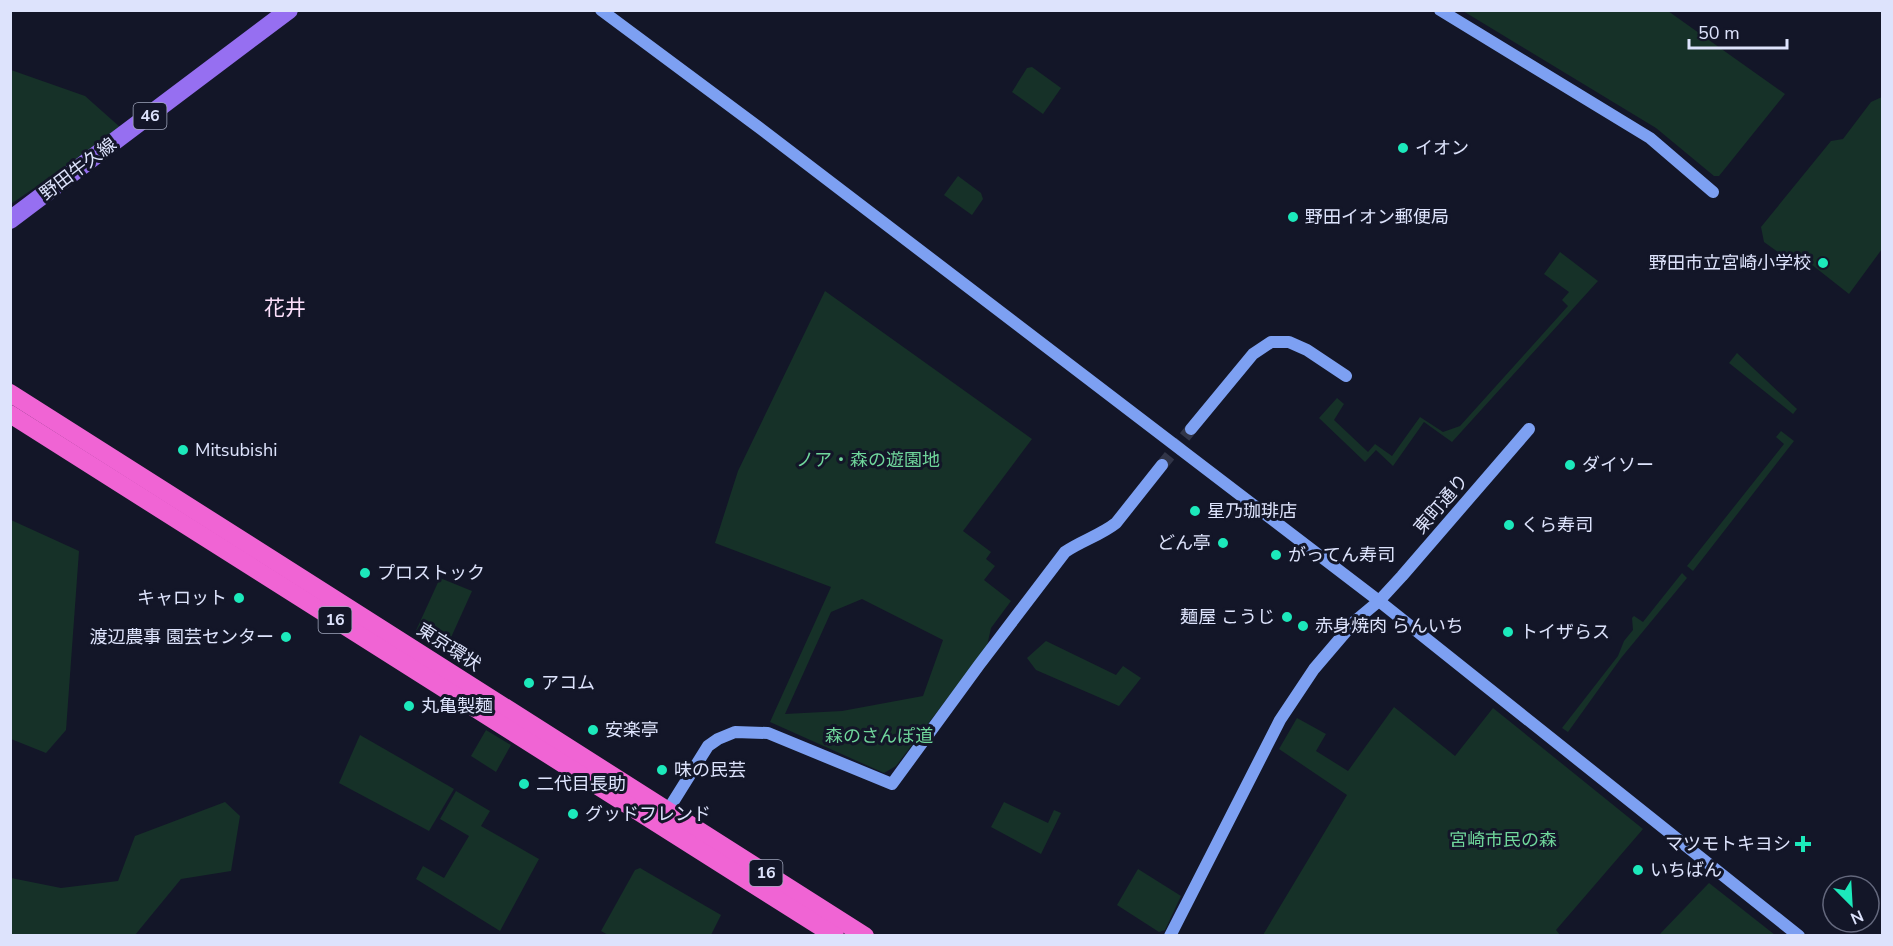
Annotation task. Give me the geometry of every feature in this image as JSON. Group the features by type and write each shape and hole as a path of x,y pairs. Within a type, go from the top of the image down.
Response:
{"highway":[{"name":"東京環状","path":"10,393 865,936"},
{"name":"東京環状","path":"10,414 835,936"}],"main road":[{"name":"野田牛久線","path":"10,220 289,10"}],"street":[{"path":"601,10 1379,601 1799,936"},
{"path":"1440,10 1650,138 1713,192"},
{"path":"1191,429 1252,354 1271,342 1289,342 1307,350 1346,376"},
{"name":"東町通り","path":"1170,936 1280,720 1314,669 1355,621 1379,601 1529,429"},
{"path":"668,810 708,746 735,732 768,733 892,784 1058,560 1075,545 1107,530 1116,523 1162,465"}],"green space":[{"path":"1463,11 1668,11 1785,94 1719,176 1714,176 1656,128"},
{"path":"1032,67 1061,88 1043,114 1012,92 1027,68"},
{"path":"11,70 85,96 121,128 11,204"},
{"path":"1882,97 1882,249 1849,294 1802,257 1796,265 1764,242 1761,227 1831,141 1843,139 1871,102"},
{"path":"958,176 981,193 983,199 972,215 944,195"},
{"path":"1560,252 1598,281 1452,442 1424,422 1393,466 1376,450 1365,462 1319,418 1337,398 1344,404 1334,420 1368,452 1375,444 1392,456 1420,417 1443,432 1460,426 1568,306 1562,300 1569,292 1544,274"},
{"name":"ノア・森の遊園地","path":"825,291 1032,439 963,531 991,552 986,559 995,566 984,580 1011,601 991,628 987,646 896,766 884,773 770,722 831,587 715,543 738,471","holes":["862,599 943,640 923,696 842,711 785,714 831,612"]},
{"path":"1737,353 1797,409 1793,414 1729,363"},
{"path":"1781,431 1794,441 1693,571 1687,566 1784,444 1776,437"},
{"path":"11,520 79,551 66,730 46,753 11,739"},
{"path":"1682,573 1687,578 1621,658 1568,732 1562,728 1618,656 1624,641 1633,630 1632,618 1634,616 1643,622"},
{"path":"440,578 472,591 444,653 414,635"},
{"path":"1046,641 1116,675 1123,666 1141,678 1119,706 1036,670 1027,658"},
{"name":"宮崎市民の森","path":"1394,707 1455,756 1493,708 1643,829 1556,930 1560,935 1263,935 1347,795 1279,749 1297,718 1326,734 1316,751 1348,771"},
{"path":"486,730 511,745 496,772 471,756"},
{"path":"360,735 454,789 429,831 339,783"},
{"path":"456,791 490,811 481,826 539,859 500,931 416,879 423,866 444,878 469,836 440,819"},
{"path":"225,802 240,816 231,871 181,879 135,935 14,936 11,934 11,878 61,888 118,881 135,836"},
{"path":"1004,802 1048,823 1054,810 1061,813 1041,854 991,827"},
{"path":"640,868 721,915 711,935 610,936 601,931 635,870"},
{"path":"1138,869 1181,896 1165,930 1159,932 1117,905"},
{"path":"1709,883 1775,935 1659,935"}],"tunnel":[{"path":"1162,465 1191,429"}],"place":[{"name":"イオン","path":"1403,148"},
{"name":"野田イオン郵便局","path":"1293,217"},
{"name":"野田市立宮崎小学校","path":"1823,263"},
{"name":"Mitsubishi","path":"183,450"},
{"name":"ダイソー","path":"1570,465"},
{"name":"星乃珈琲店","path":"1195,511"},
{"name":"くら寿司","path":"1509,525"},
{"name":"どん亭","path":"1223,543"},
{"name":"がってん寿司","path":"1276,555"},
{"name":"プロストック","path":"365,573"},
{"name":"キャロット","path":"239,598"},
{"name":"麺屋 こうじ","path":"1287,617"},
{"name":"赤身焼肉 らんいち","path":"1303,626"},
{"name":"トイザらス","path":"1508,632"},
{"name":"渡辺農事 園芸センター","path":"286,637"},
{"name":"アコム","path":"529,683"},
{"name":"丸亀製麺","path":"409,706"},
{"name":"安楽亭","path":"593,730"},
{"name":"味の民芸","path":"662,770"},
{"name":"二代目長助","path":"524,784"},
{"name":"グッドフレンド","path":"573,814"},
{"name":"マツモトキヨシ","path":"1803,844"},
{"name":"いちばん","path":"1638,870"}],"district":[{"name":"花井","path":"285,308"}],"park label":[{"name":"森のさんぽ道","path":"879,736"}]}
